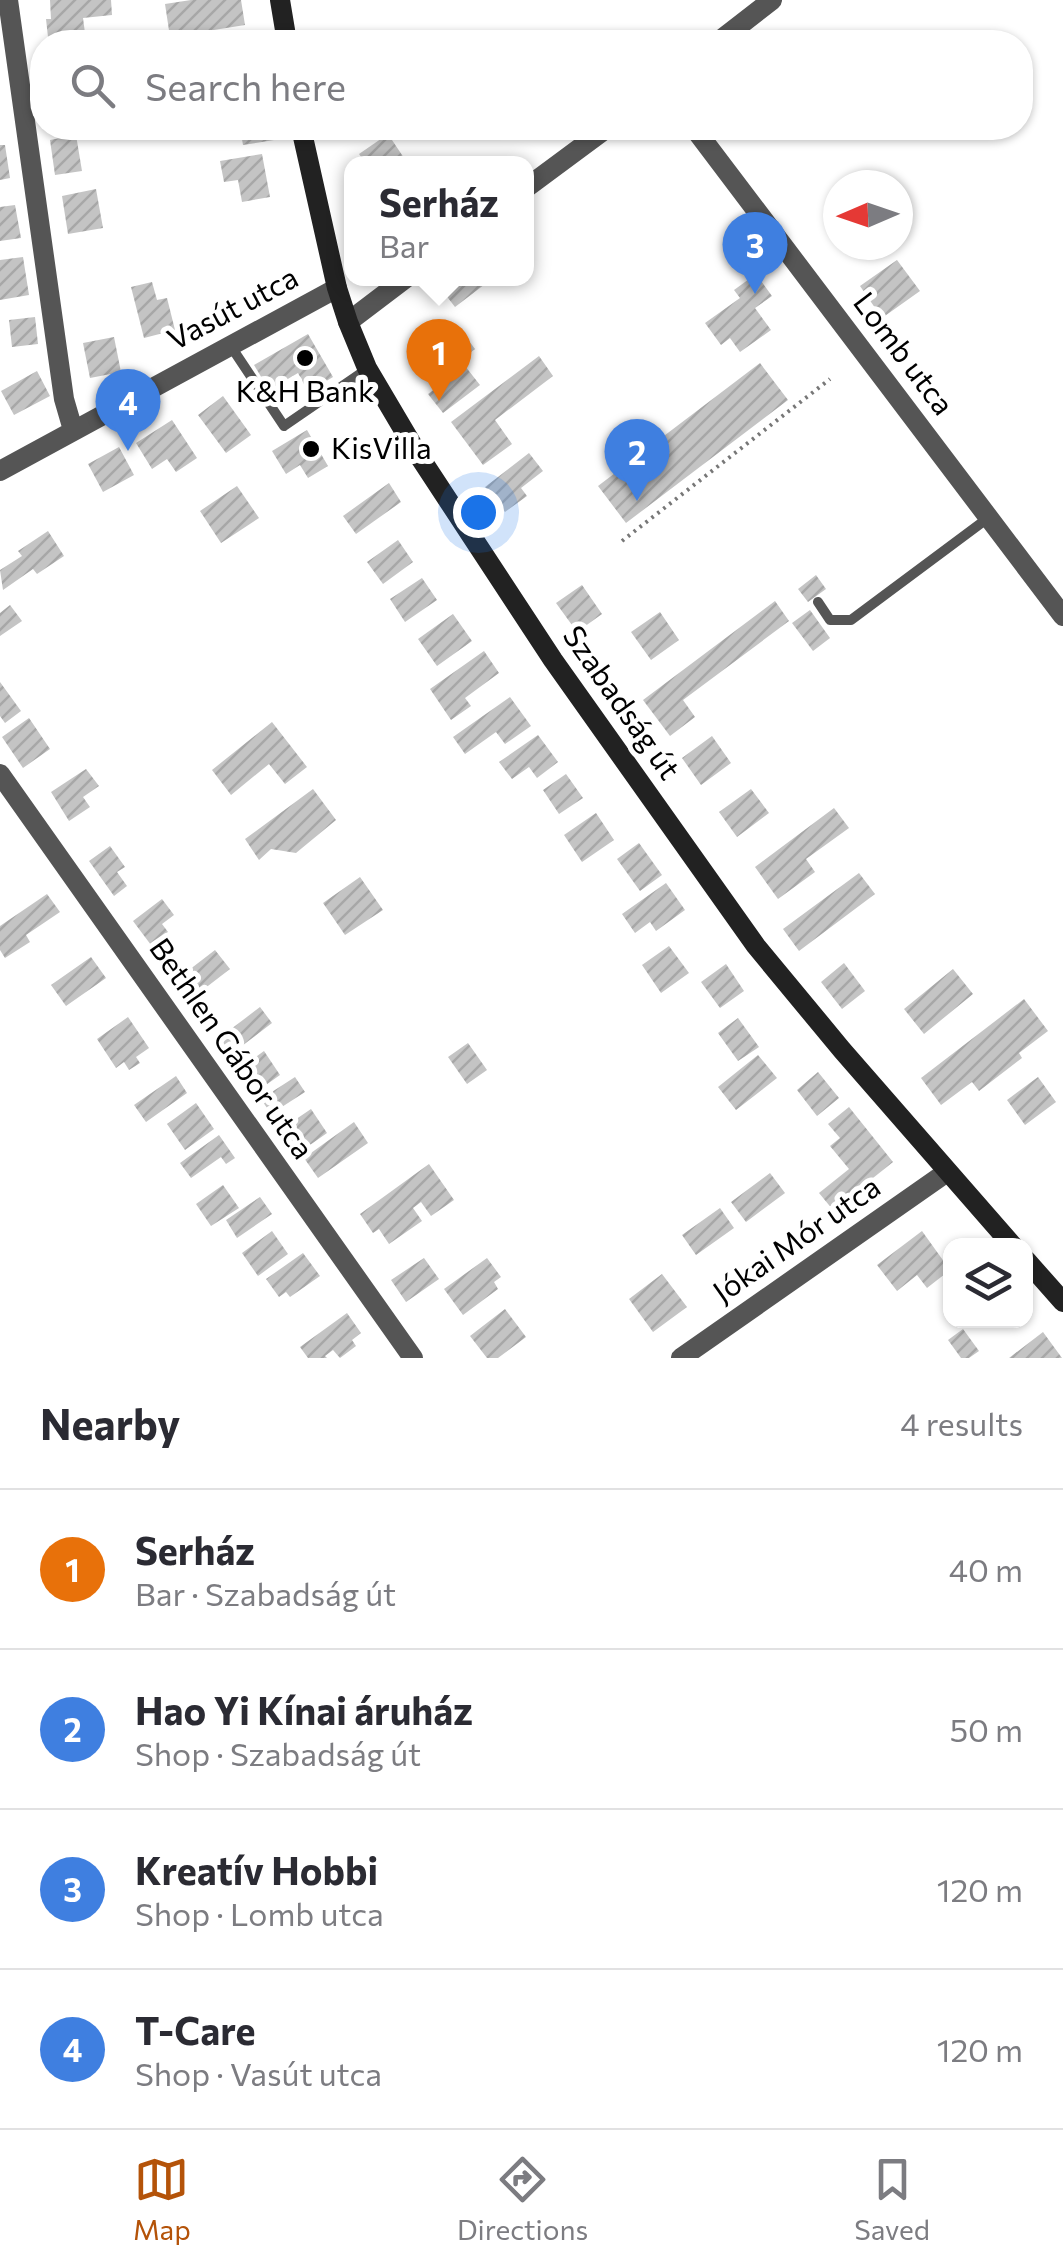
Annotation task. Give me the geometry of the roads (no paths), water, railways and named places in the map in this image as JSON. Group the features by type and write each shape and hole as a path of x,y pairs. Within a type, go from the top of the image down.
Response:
{"main road":[{"path":"280,0 285,30"},
{"name":"Szabadság út","path":"305,140 348,322 368,368 419,456 552,660 756,946 1006,1238"},
{"path":"1033,1268 1063,1302"}],"street":[{"path":"8,0 64,399 73,430"},
{"path":"733,30 772,0"},
{"path":"534,182 592,140"},
{"name":"Lomb utca","path":"703,140 1063,616"},
{"path":"348,322 395,286"},
{"name":"Vasút utca","path":"0,471 337,288"},
{"name":"Bethlen Gábor utca","path":"0,774 413,1358"},
{"name":"Jókai Mór utca","path":"681,1358 947,1172"}],"lane":[{"path":"229,344 284,426 368,368"},
{"path":"818,602 830,620 851,620 988,518"}],"place":[{"name":"Kreatív Hobbi","path":"755,294"},
{"name":"K&H Bank","path":"305,358"},
{"name":"Serház","path":"439,401"},
{"name":"KisVilla","path":"311,449"},
{"name":"T-Care","path":"128,451"},
{"name":"Hao Yi Kínai áruház","path":"637,501"}]}
